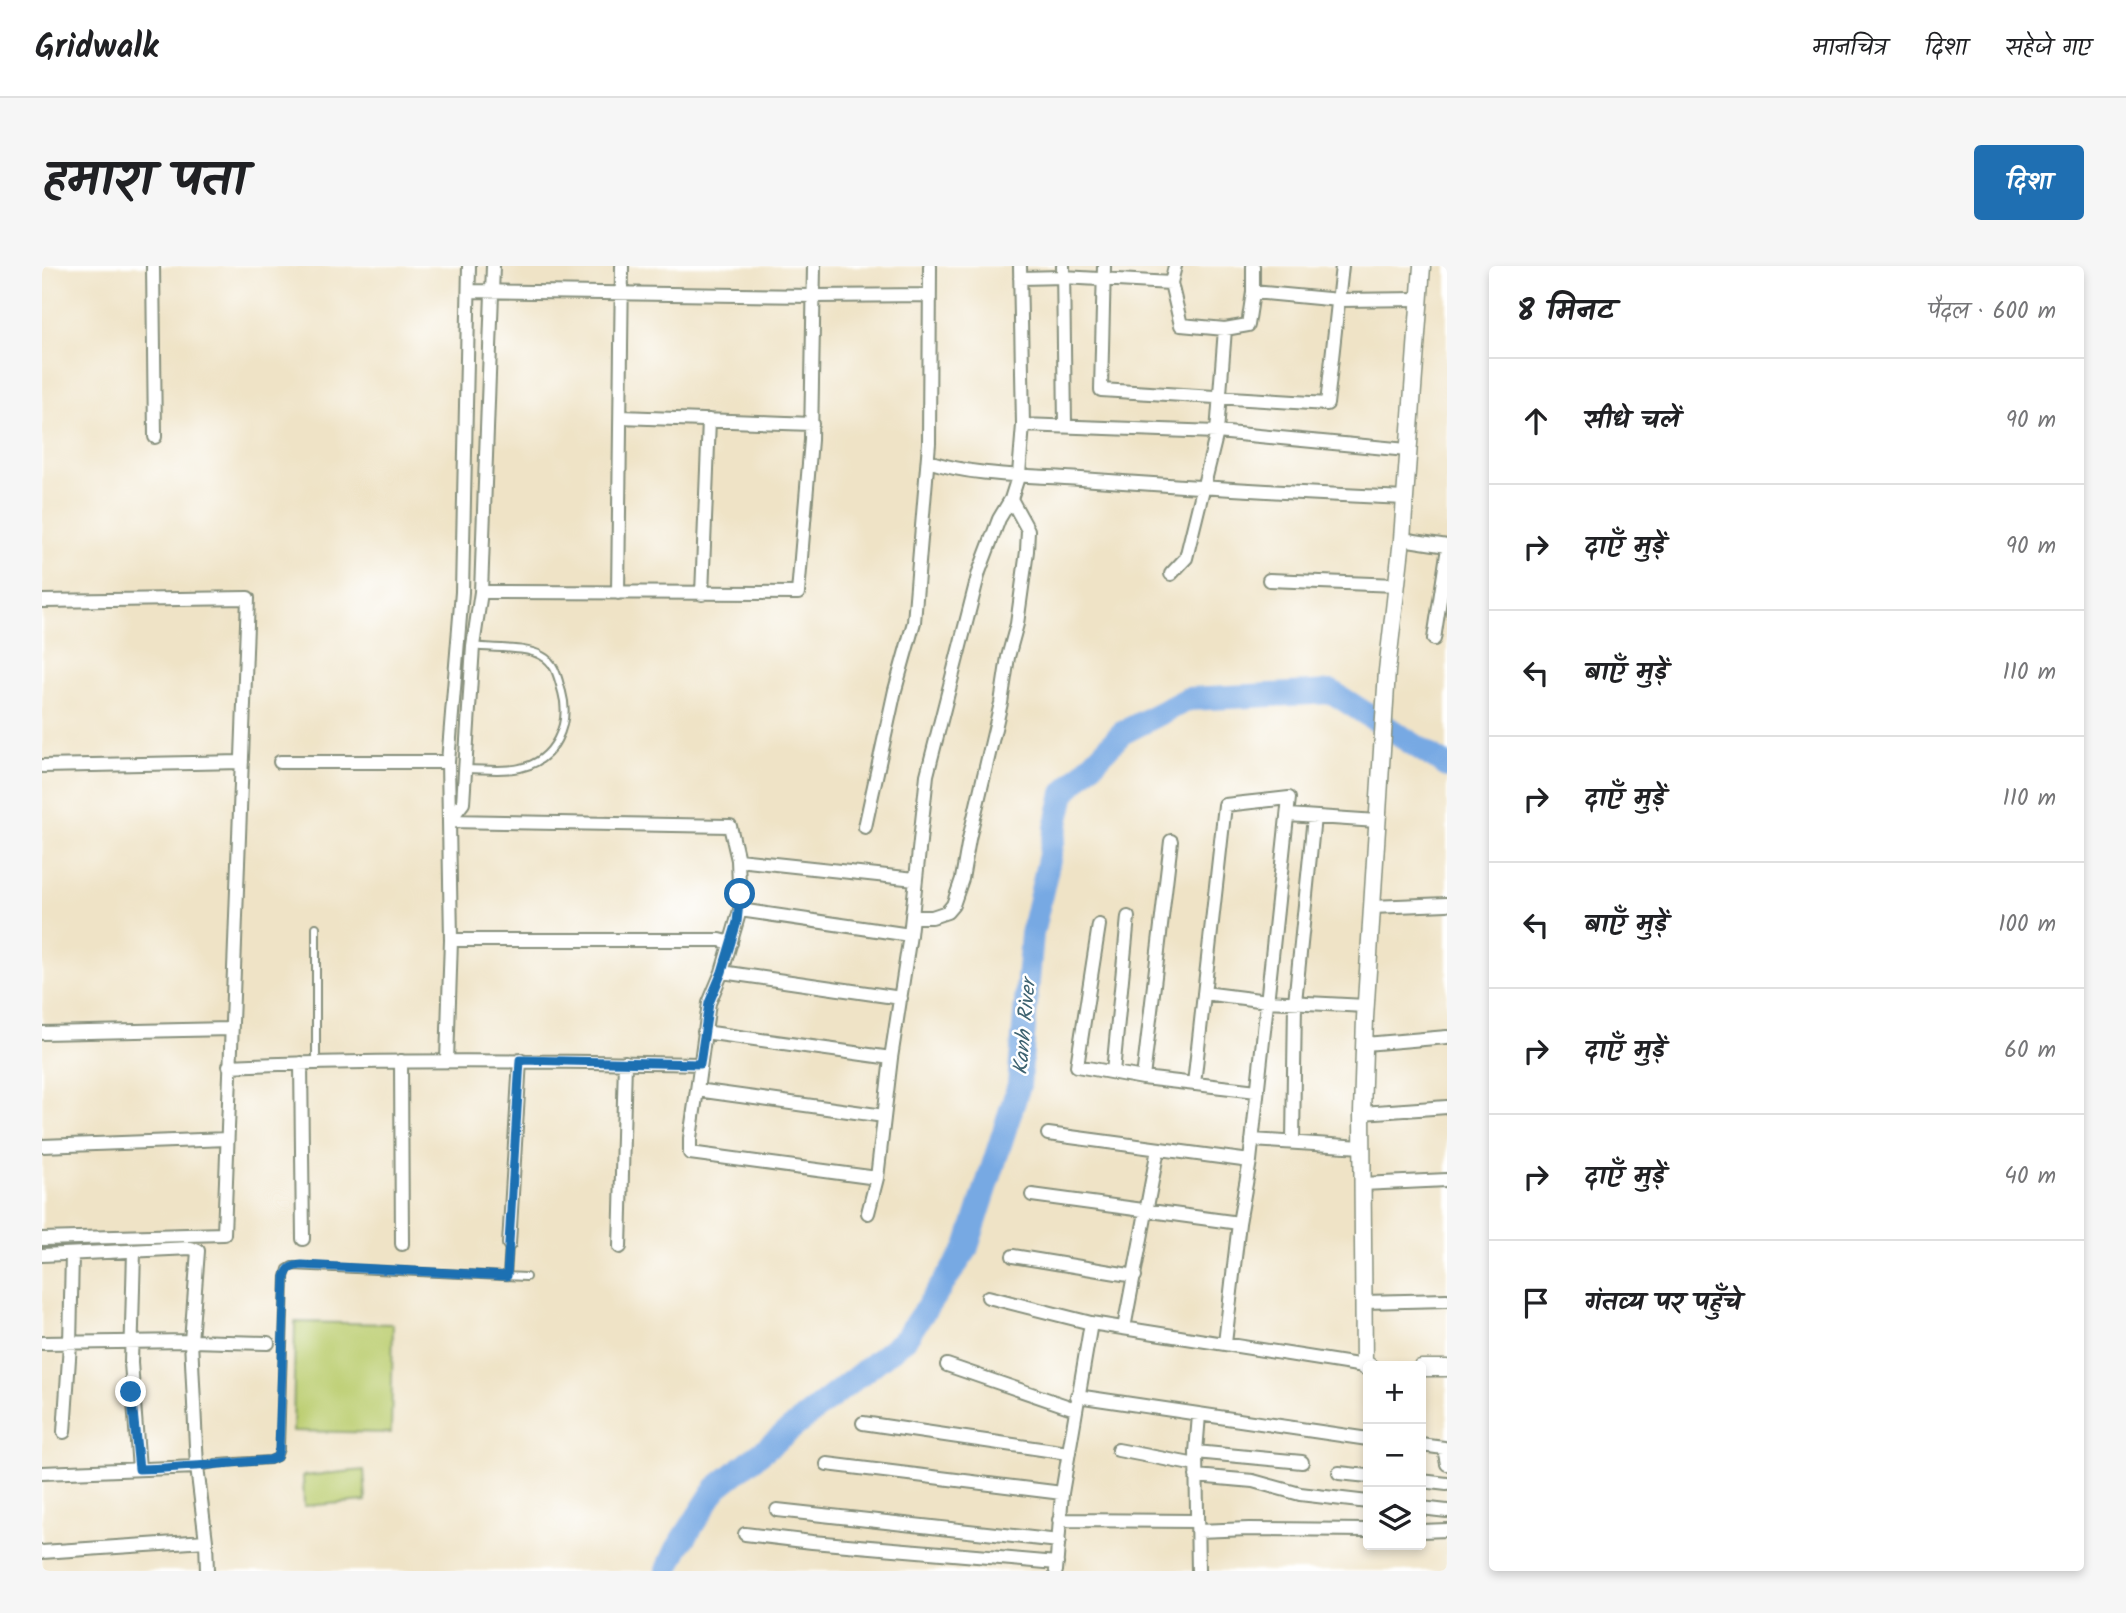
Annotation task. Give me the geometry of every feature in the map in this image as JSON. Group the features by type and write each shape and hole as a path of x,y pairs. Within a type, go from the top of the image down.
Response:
{"street":[{"path":"153,266 155,437"},
{"path":"447,1061 451,940 448,762 462,592 469,266"},
{"path":"449,821 463,803 473,646 481,592 493,266"},
{"path":"618,593 622,266"},
{"path":"481,592 798,593 811,424 814,266"},
{"path":"865,827 895,691 914,622 928,461 930,266"},
{"path":"1175,266 1171,283 1181,325 1225,329 1248,325 1253,292 1253,266"},
{"path":"1104,273 1101,390 1326,404 1342,266"},
{"path":"1366,1361 1362,1113 1366,1006 1387,671 1402,540 1422,266"},
{"path":"868,1213 877,1178 891,1058 910,935 927,775 979,572 1019,474 1023,425 1020,272 1104,273 1171,283"},
{"path":"1063,272 1065,426"},
{"path":"469,291 929,295"},
{"path":"1253,292 1339,300 1420,299"},
{"path":"1171,574 1186,558 1192,524 1204,488 1217,432 1225,329"},
{"path":"621,417 811,424"},
{"path":"702,594 709,420"},
{"path":"1023,425 1217,432 1407,450"},
{"path":"928,461 954,470 1204,488 1405,498"},
{"path":"912,917 932,917 947,912 953,905 962,879 1017,624 1027,551 1028,530 1011,499"},
{"path":"1402,540 1447,546"},
{"path":"1434,639 1447,554"},
{"path":"1269,579 1397,584"},
{"path":"42,601 248,598 224,1234 42,1240"},
{"path":"42,766 243,762"},
{"path":"280,762 448,762"},
{"path":"1194,1084 1225,805 1289,798 1250,1161 1239,1223 1226,1343"},
{"path":"1288,815 1377,821"},
{"path":"1293,1142 1295,1002 1314,817"},
{"path":"449,821 730,826 738,860 740,909 722,972 709,1003 690,1153 877,1178"},
{"path":"1143,1077 1171,841"},
{"path":"738,860 915,879"},
{"path":"1373,907 1447,904"},
{"path":"740,909 910,935"},
{"path":"1112,1072 1128,918"},
{"path":"1099,925 1077,1066 1257,1091"},
{"path":"451,940 720,940 731,943"},
{"path":"722,972 901,998"},
{"path":"1204,993 1267,1001 1366,1006"},
{"path":"42,1033 230,1029"},
{"path":"704,1032 891,1058"},
{"path":"1365,1044 1447,1037"},
{"path":"229,1066 316,1062 520,1060 700,1064"},
{"path":"509,1244 520,1060"},
{"path":"401,1061 402,1244"},
{"path":"620,1247 625,1062"},
{"path":"301,1063 303,1240"},
{"path":"697,1090 884,1116"},
{"path":"1362,1113 1447,1107"},
{"path":"1048,1134 1250,1161"},
{"path":"42,1146 227,1139"},
{"path":"1252,1140 1362,1147"},
{"path":"1125,1328 1158,1149"},
{"path":"1362,1184 1447,1180"},
{"path":"1032,1195 1239,1223"},
{"path":"42,1255 195,1248 198,1251 191,1341 197,1467 207,1571"},
{"path":"134,1251 131,1392 139,1469"},
{"path":"64,1432 72,1254"},
{"path":"1013,1256 1135,1276"},
{"path":"988,1297 1091,1323 1363,1366"},
{"path":"1363,1302 1447,1300"},
{"path":"745,1534 1056,1567 1062,1493 1091,1323"},
{"path":"42,1343 268,1343"},
{"path":"947,1365 1076,1402 1199,1415 1363,1438"},
{"path":"1426,1368 1447,1368"},
{"path":"1198,1571 1196,1465 1199,1415"},
{"path":"863,1423 1068,1453"},
{"path":"1426,1446 1444,1448 1447,1465"},
{"path":"1118,1450 1196,1465 1300,1494 1363,1501"},
{"path":"1196,1465 1302,1462"},
{"path":"827,1464 1062,1493"},
{"path":"42,1473 197,1467"},
{"path":"1339,1473 1363,1475"},
{"path":"1426,1482 1447,1484"},
{"path":"1426,1509 1447,1511"},
{"path":"778,1510 1059,1541"},
{"path":"1059,1520 1250,1529 1363,1530"},
{"path":"1426,1531 1447,1530"},
{"path":"42,1552 206,1541"}],"lane":[{"path":"466,769 522,768 540,760 554,747 561,734 565,716 563,697 549,660 529,651 473,646"},
{"path":"316,927 316,1062"},
{"path":"507,1276 509,1244"},
{"path":"197,1467 270,1460 277,1457 281,1416 285,1277 287,1269 292,1266 526,1277"}],"green space":[{"path":"295,1322 393,1324 391,1433 293,1431"},
{"path":"364,1470 366,1501 304,1506 303,1476"}],"waterway":[{"name":"Kanh River","path":"667,1571 677,1549 716,1488 905,1339 966,1250 1019,1085 1032,934 1064,793 1122,733 1188,699 1332,692 1447,766"}],"route":[{"path":"131,1392 139,1469 270,1460 277,1457 279,1449 287,1269 302,1265 507,1276 520,1060 700,1064 709,1003 722,972 737,922 740,894"}]}
